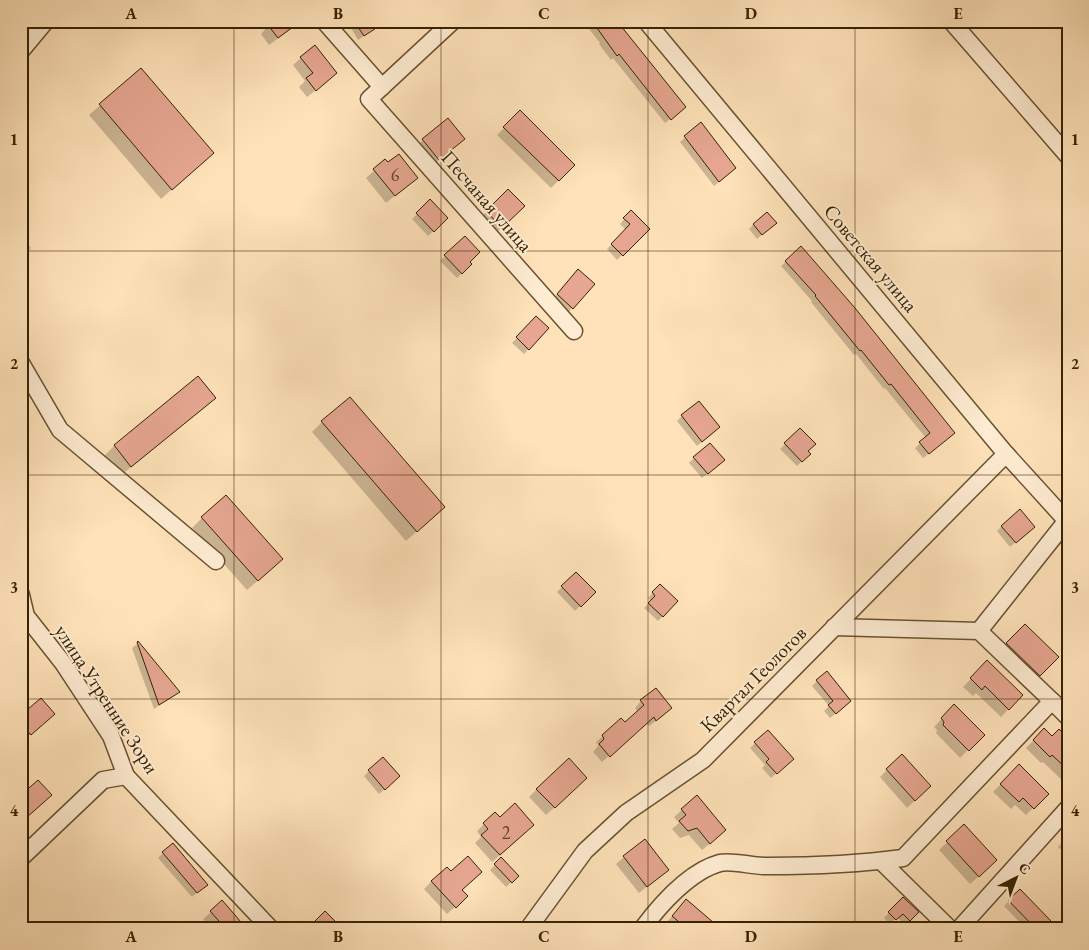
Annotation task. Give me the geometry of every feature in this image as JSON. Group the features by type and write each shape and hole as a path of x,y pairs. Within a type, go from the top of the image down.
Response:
{"street":[{"path":"21,50 46,21"},
{"path":"324,21 382,87 453,21"},
{"name":"Советская улица","path":"646,21 1006,454 1067,519"},
{"path":"951,21 1068,156"},
{"name":"Песчаная улица","path":"382,87 369,99 574,331"},
{"path":"21,363 60,430 216,561"},
{"name":"Квартал Геологов","path":"528,929 585,851 626,814 703,760 1006,454"},
{"path":"979,631 1067,519"},
{"name":"улица Утренние Зори","path":"21,595 26,616 64,663 111,736 126,776 271,929"},
{"path":"834,627 979,631 1068,717"},
{"path":"642,929 660,906 693,876 721,862 767,867 881,861 903,858 1052,701"},
{"path":"22,855 103,780 126,776"},
{"path":"959,929 1068,808"},
{"path":"881,861 950,929"}],"building":[{"path":"265,21 301,21 278,38"},
{"path":"354,21 387,21 364,36"},
{"path":"592,21 617,21 686,107 671,120 619,54 617,56"},
{"path":"315,45 337,73 316,91 306,78 313,73 300,57"},
{"path":"141,68 214,153 172,190 99,104"},
{"path":"520,110 575,165 559,181 503,127"},
{"path":"448,118 465,139 439,160 422,139"},
{"path":"701,122 736,168 719,182 684,136"},
{"path":"399,154 418,178 395,196 373,169 385,159 388,162"},
{"path":"508,189 525,206 502,228 486,211"},
{"path":"430,199 448,218 434,232 416,213"},
{"path":"631,210 650,229 623,256 611,244 630,224 623,218"},
{"path":"767,212 777,223 762,235 753,224"},
{"path":"465,236 480,252 462,274 444,255"},
{"path":"801,246 855,308 955,433 929,454 919,442 930,433 891,384 889,385 860,351 816,295 785,261"},
{"path":"578,269 595,284 573,309 557,294"},
{"path":"536,316 549,328 529,350 516,337"},
{"path":"198,376 216,398 131,467 114,445"},
{"path":"350,397 445,507 417,532 321,421"},
{"path":"699,401 720,427 702,442 681,415"},
{"path":"800,428 816,444 808,451 811,454 802,462 784,443"},
{"path":"710,443 725,460 708,474 693,457"},
{"path":"226,495 283,559 258,581 201,517"},
{"path":"1020,509 1035,527 1016,543 1001,526"},
{"path":"576,572 596,592 581,607 561,586"},
{"path":"660,584 678,601 663,617 648,603 655,596 652,592"},
{"path":"1025,624 1059,657 1040,676 1006,643"},
{"path":"137,642 180,692 159,705"},
{"path":"987,660 1023,695 1009,710 985,686 982,690 970,678"},
{"path":"827,671 851,701 836,714 828,705 833,701 816,680"},
{"path":"656,688 672,708 656,721 654,717 610,757 599,744 604,739 602,735 621,718 625,722 644,705 640,700"},
{"path":"41,698 55,714 31,735 21,724 21,715"},
{"path":"954,704 985,735 969,751 943,725 944,722 941,718"},
{"path":"1044,728 1052,736 1059,729 1068,738 1068,770 1052,755 1050,757 1033,740"},
{"path":"768,730 794,759 777,774 766,762 769,759 754,742"},
{"path":"902,754 931,786 915,801 886,769"},
{"path":"383,757 400,776 385,790 368,770"},
{"path":"569,758 587,778 555,808 536,789"},
{"path":"1019,764 1049,794 1034,809 1023,798 1019,802 1000,784"},
{"path":"38,780 52,795 26,818 21,813 21,795"},
{"path":"697,795 726,830 710,844 697,828 688,831 679,821 686,815 681,809"},
{"path":"515,803 534,825 500,855 481,835 488,829 483,823 495,812 500,817"},
{"path":"964,824 997,860 979,877 946,841"},
{"path":"645,839 669,870 647,887 623,856"},
{"path":"173,843 208,885 197,893 162,852"},
{"path":"468,856 482,872 462,890 468,896 456,908 431,881 447,867 451,871"},
{"path":"501,857 519,876 512,883 494,864"},
{"path":"1020,889 1052,922 1045,929 1036,929 1008,900"},
{"path":"903,897 919,912 910,921 903,914 896,920 888,912"},
{"path":"686,899 721,929 693,929 687,924 685,927 672,916"},
{"path":"222,900 247,929 226,929 210,911"},
{"path":"325,911 343,929 307,929"}]}
